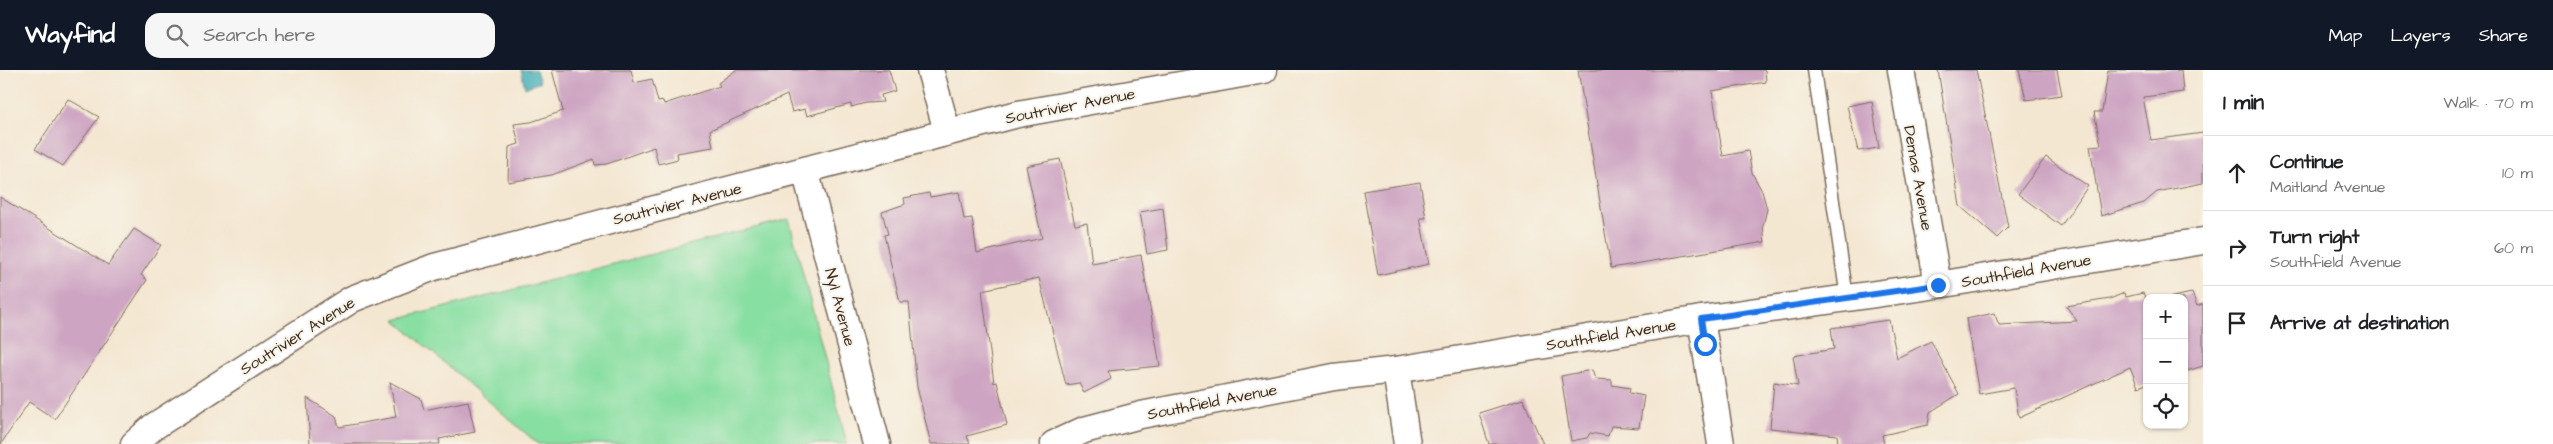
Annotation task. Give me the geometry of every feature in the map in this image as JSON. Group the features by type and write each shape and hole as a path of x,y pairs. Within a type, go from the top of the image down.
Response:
{"street":[{"path":"930,70 947,131"},
{"name":"Soutrivier Avenue","path":"134,444 153,427 352,299 434,267 947,131 1018,114 1264,70"},
{"name":"Demas Avenue","path":"1900,70 1938,285"},
{"name":"Nyl Avenue","path":"805,170 877,444"},
{"name":"Southfield Avenue","path":"1054,444 1084,430 1141,416 1334,377 1396,370 1701,319 1938,285 2203,241"},
{"path":"1701,319 1721,444"},
{"path":"1396,370 1407,444"}],"lane":[{"path":"1814,70 1847,298"}],"green space":[{"path":"789,219 847,444 538,444 395,320"}],"water":[{"path":"521,70 536,70 540,82 525,88"}],"building":[{"path":"552,70 631,70 634,83 652,79 658,102 663,101 664,104 720,86 718,83 736,70 889,70 895,91 881,95 883,102 866,103 851,107 851,104 807,116 805,109 792,112 787,95 710,130 713,147 677,153 678,159 658,164 654,147 607,164 595,165 594,159 552,175 508,182 509,147 519,144 514,124 531,122 563,111"},
{"path":"1578,70 1765,70 1766,82 1712,91 1723,156 1748,151 1752,173 1762,191 1767,209 1763,226 1765,242 1611,268"},
{"path":"1938,70 1976,70 2008,227 1997,238 1960,206"},
{"path":"2019,70 2057,70 2062,95 2026,100"},
{"path":"2108,70 2181,70 2183,92 2143,97 2151,140 2203,133 2203,183 2157,192 2144,203 2101,216 2090,146 2101,145 2094,112 2102,112"},
{"path":"68,99 99,117 63,166 35,149"},
{"path":"1872,101 1879,148 1858,151 1847,106"},
{"path":"2046,157 2088,186 2061,226 2018,194"},
{"path":"1060,159 1075,225 1087,223 1092,264 1141,255 1160,366 1108,371 1111,379 1084,393 1079,383 1066,385 1039,278 982,290 994,383 997,382 1007,425 967,436 970,444 931,444 917,387 909,302 900,302 884,235 888,234 882,212 905,204 904,198 929,193 930,197 959,192 964,219 972,218 977,253 1042,238 1026,166"},
{"path":"1420,182 1426,218 1420,218 1429,264 1378,275 1363,191"},
{"path":"0,197 108,265 134,229 161,245 141,275 147,280 55,419 29,402 1,444"},
{"path":"1163,208 1168,250 1147,254 1140,212"},
{"path":"2124,293 2126,297 2143,294 2143,385 2138,387 2130,367 2019,418 2014,388 1979,394 1966,319 1994,313 1999,325 2077,321 2066,306 2110,299"},
{"path":"2192,293 2197,306 2203,304 2203,366 2188,371 2188,294"},
{"path":"1889,320 1897,358 1931,341 1959,394 1930,412 1928,425 1882,435 1884,444 1838,444 1837,435 1770,428 1774,382 1798,386 1793,356 1834,349 1831,328"},
{"path":"1592,370 1595,379 1612,380 1612,385 1630,388 1629,393 1644,396 1639,428 1611,426 1608,436 1590,433 1587,438 1571,441 1561,376"},
{"path":"390,382 421,399 424,410 468,401 475,432 439,439 440,444 310,444 307,398 336,416 339,427 396,417"},
{"path":"1523,399 1543,444 1489,444 1479,413"}],"route":[{"path":"1705,344 1701,319 1938,285"}]}
